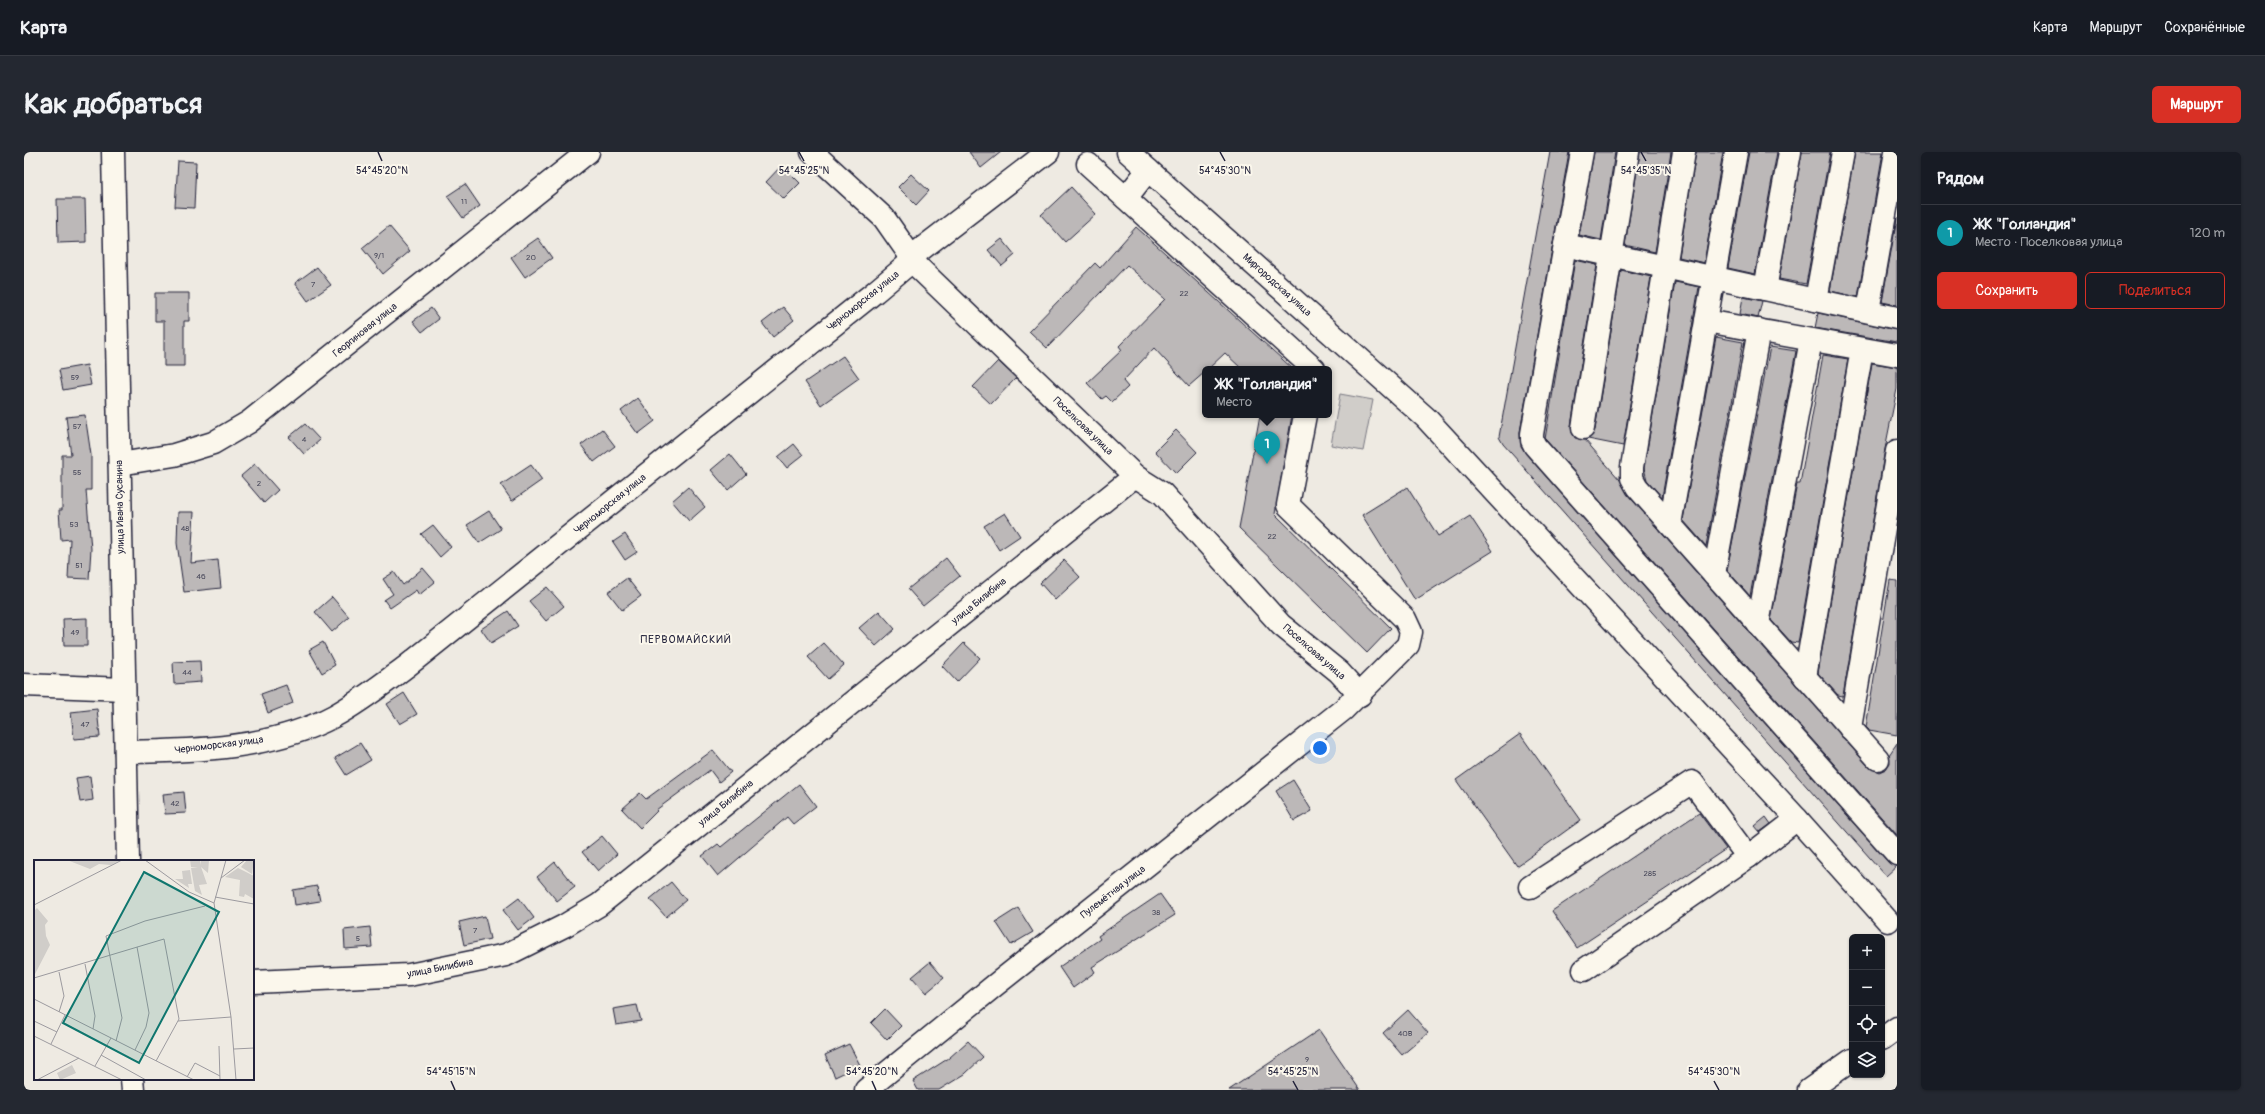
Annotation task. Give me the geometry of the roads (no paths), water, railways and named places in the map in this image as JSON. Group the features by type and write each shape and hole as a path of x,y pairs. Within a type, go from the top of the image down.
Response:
{"street":[{"name":"улица Ивана Сусанина","path":"113,152 128,860"},
{"name":"Георгиновая улица","path":"120,464 174,455 213,443 249,422 588,152"},
{"name":"Поселковая улица","path":"812,152 884,218 924,273 1135,476 1162,493 1281,625 1339,672 1360,695"},
{"name":"Черноморская улица","path":"126,752 180,751 247,743 295,732 334,716 407,666 876,292 906,266 912,257 1048,152"},
{"name":"Миргородская улица","path":"1128,152 1426,418 1797,819 1888,921"},
{"path":"1582,152 1532,440 1897,854"},
{"path":"1583,428 1628,152"},
{"path":"1684,152 1632,467 1632,478 1637,487 1878,759"},
{"path":"1670,524 1736,152"},
{"path":"1765,289 1790,152"},
{"path":"1816,300 1843,152"},
{"path":"1868,311 1896,152"},
{"path":"1088,164 1311,366"},
{"path":"1126,198 1148,170"},
{"path":"1565,245 1897,318"},
{"path":"1706,321 1897,355"},
{"path":"1714,574 1759,330"},
{"path":"1758,624 1811,340"},
{"path":"1805,677 1862,349"},
{"name":"Пулемётная улица","path":"866,1090 1360,695 1408,645 1411,632 1405,619 1288,505 1304,418"},
{"path":"1850,728 1897,451"},
{"name":"улица Билибина","path":"254,982 410,975 506,955 564,926 599,905 1135,476"},
{"path":"24,685 124,689"},
{"path":"1530,888 1692,782 1748,856"},
{"path":"1584,970 1748,856 1797,819"},
{"path":"1885,1037 1897,1028"},
{"path":"1809,1090 1849,1062"},
{"path":"132,1080 133,1090"}],"place":[{"name":"ЖК \"Голландия\"","path":"1267,464"}],"district":[{"name":"ПЕРВОМАЙСКИЙ","path":"686,639"}]}
